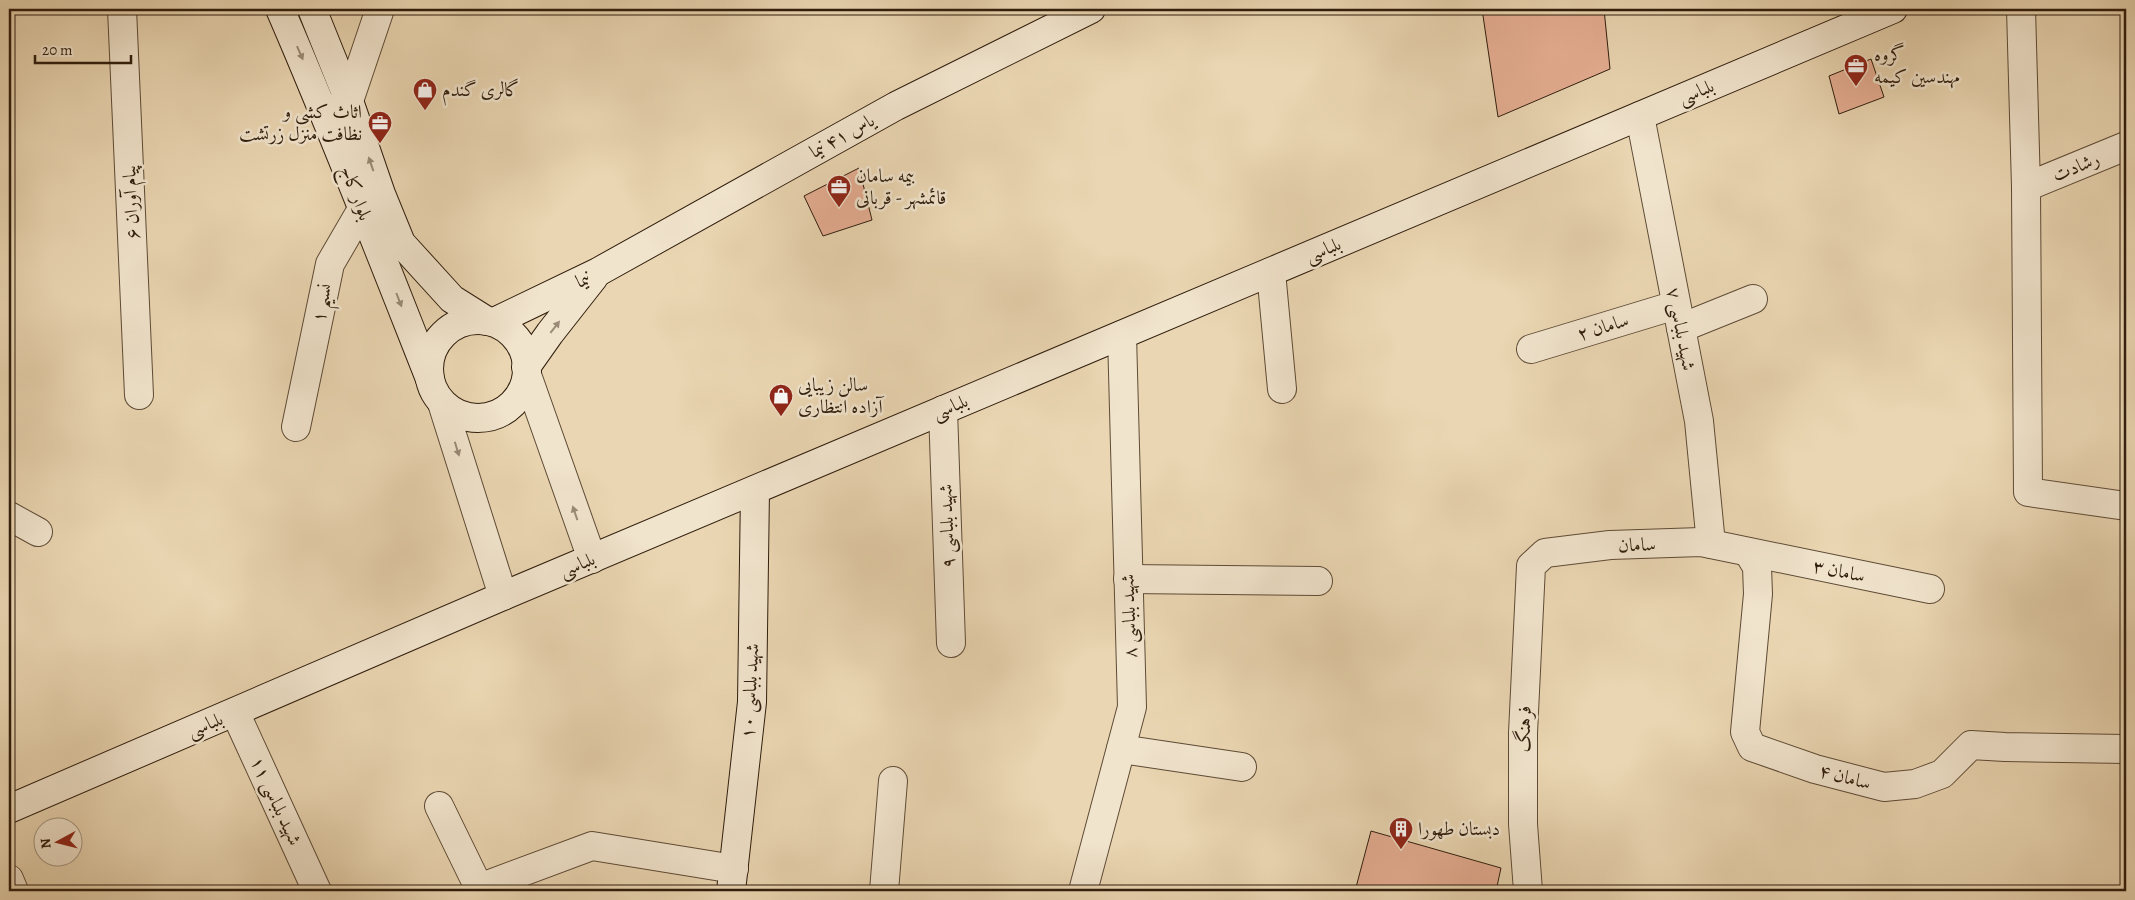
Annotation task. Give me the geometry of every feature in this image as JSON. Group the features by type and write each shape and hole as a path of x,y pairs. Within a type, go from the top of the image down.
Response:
{"street":[{"name":"پیام آوران ۶","path":"122,9 139,395"},
{"name":"بلوار کاج","path":"280,9 338,108"},
{"name":"بلوار کاج","path":"312,9 338,108 372,202 430,379"},
{"path":"338,108 380,9"},
{"name":"یاس ۴۱ نیما","path":"598,272 896,106 1091,9"},
{"name":"بلباسی","path":"9,808 503,596 1893,9"},
{"path":"2021,9 2026,188 2028,492 2126,506"},
{"name":"شهید بلباسی ۷","path":"1640,116 1678,317 1700,421 1711,544"},
{"name":"رشادت","path":"2026,188 2126,146"},
{"name":"بلوار کاج","path":"372,202 401,243 452,299 490,321"},
{"name":"نسیم ۱","path":"296,427 330,264 372,202"},
{"name":"نیما","path":"490,321 598,272"},
{"name":"نیما","path":"527,371 598,272"},
{"path":"1271,272 1282,389"},
{"name":"سامان ۲","path":"1531,348 1678,317 1753,298"},
{"path":"503,596 442,403 434,392 430,379 430,361 435,345 445,332 460,322 490,321 508,330 520,343 526,358 527,371 592,559"},
{"name":"شهید بلباسی ۸","path":"1083,891 1132,707 1122,335"},
{"path":"442,403 455,412 469,417 486,418 501,413 513,403 522,390 527,371"},
{"name":"شهید بلباسی ۹","path":"943,410 951,642"},
{"name":"شهید بلباسی ١٠","path":"733,880 752,702 755,490"},
{"path":"9,516 38,532"},
{"name":"سامان","path":"1532,566 1545,553 1610,546 1701,542 1748,552"},
{"name":"سامان ۳","path":"1748,552 1930,590"},
{"name":"سامان ۴","path":"1748,552 1757,567 1758,594 1745,732 1752,747 1814,769 1884,787 1915,784 1942,774 1971,745 2126,749"},
{"name":"فرهنگ","path":"1528,891 1523,824 1523,742 1532,566"},
{"path":"1128,579 1318,581"},
{"name":"شهید بلباسی ١١","path":"235,712 317,891"},
{"path":"1121,749 1242,767"},
{"path":"884,891 892,780"},
{"path":"439,806 480,890 592,846 733,880"},
{"path":"9,879 14,891"}],"building":[{"path":"1482,9 1604,9 1610,69 1498,117"},
{"name":"گروه مهندسین کیمه","path":"1871,59 1884,97 1839,114 1829,76"},
{"name":"بیمه سامان قائمشهر - قربانی","path":"859,168 872,220 823,236 804,196"},
{"name":"دبستان طهورا","path":"1371,831 1501,868 1496,891 1355,891"}],"place":[{"name":"گروه مهندسین کیمه","path":"1856,87"},
{"name":"گالری گندم","path":"425,111"},
{"name":"اثاث کشی و نظافت منزل زرتشت","path":"380,144"},
{"name":"بیمه سامان قائمشهر - قربانی","path":"839,208"},
{"name":"سالن زیبایی آزاده انتظاری","path":"781,417"},
{"name":"دبستان طهورا","path":"1401,850"}]}
